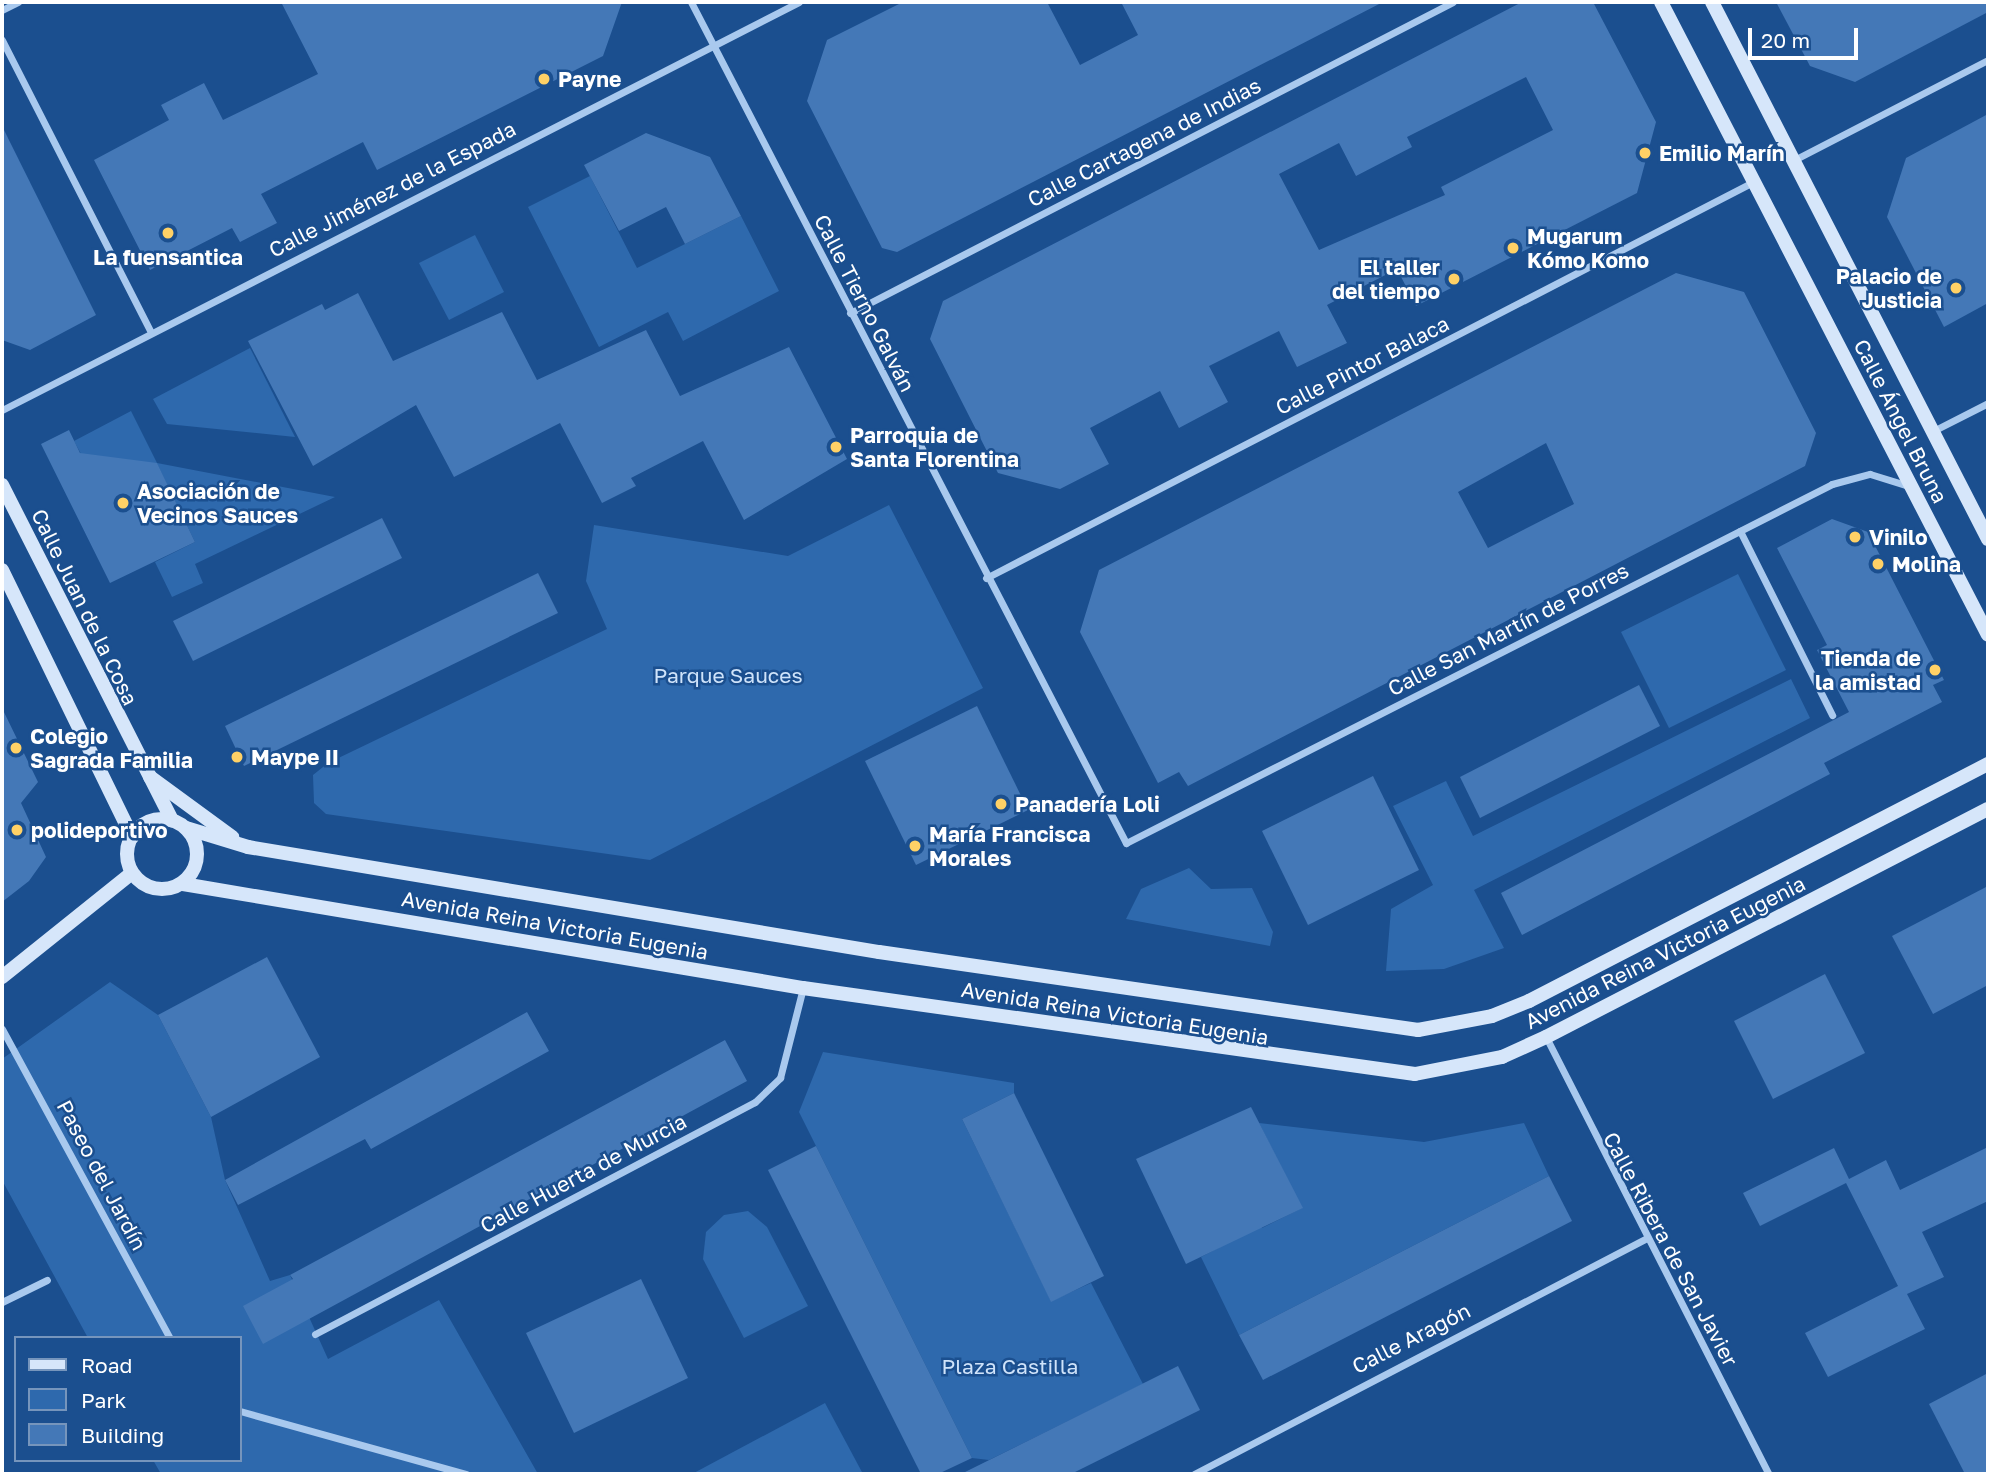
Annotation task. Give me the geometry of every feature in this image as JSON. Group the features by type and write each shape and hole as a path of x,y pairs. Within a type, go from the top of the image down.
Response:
{"main road":[{"name":"Calle Ángel Bruna","path":"1661,2 1988,635"},
{"name":"Calle Ángel Bruna","path":"1712,2 1988,539"},
{"name":"Calle Juan de la Cosa","path":"2,485 142,770 172,820"},
{"path":"2,570 132,837 132,873"},
{"name":"Avenida Reina Victoria Eugenia","path":"186,828 248,847 974,966 1418,1030 1492,1016 1529,1001 1988,764"},
{"path":"142,770 171,798 248,847"},
{"name":"Avenida Reina Victoria Eugenia","path":"183,884 803,988 1370,1072 1459,1068 1546,1038 1988,809"},
{"path":"132,837 157,820 172,820 186,828 198,856 183,884 155,889 132,873"},
{"path":"2,977 132,873"}],"street":[{"path":"2,10 18,2"},
{"name":"Calle Tierno Galván","path":"691,2 986,578 1126,843"},
{"name":"Calle Jiménez de la Espada","path":"2,410 799,2"},
{"name":"Calle Cartagena de Indias","path":"850,313 1453,2"},
{"path":"2,40 151,332"},
{"path":"1794,160 1988,60"},
{"name":"Calle Pintor Balaca","path":"986,578 1754,182"},
{"path":"1933,431 1988,403"},
{"name":"Calle San Martín de Porres","path":"1126,843 1740,531 1851,478 1870,474 1912,486"},
{"path":"1740,531 1832,715"},
{"name":"Calle Huerta de Murcia","path":"315,1334 755,1102 780,1077 803,988"},
{"name":"Paseo del Jardín","path":"2,1029 169,1336"},
{"name":"Calle Ribera de San Javier","path":"1546,1038 1769,1474"},
{"name":"Calle Aragón","path":"1194,1474 1647,1238"},
{"path":"2,1303 47,1280"},
{"path":"242,1412 466,1474"}],"green space":[{"path":"590,176 637,268 741,216 779,291 683,341 668,312 599,347 528,207"},
{"path":"475,235 504,292 449,320 419,263"},
{"path":"250,348 295,437 167,424 153,399"},
{"path":"131,411 157,463 335,497 195,564 203,583 172,597 155,562 195,542 157,464 81,454 74,441"},
{"name":"Parque Sauces","path":"889,505 983,688 650,860 326,814 314,803 313,775 328,763 607,629 586,581 594,525 788,556"},
{"path":"1738,574 1786,670 1669,728 1621,632"},
{"path":"1791,679 1810,718 1474,890 1504,948 1444,969 1386,971 1391,909 1433,885 1393,806 1446,781 1473,836"},
{"path":"1189,868 1211,889 1252,888 1273,932 1270,946 1126,919 1141,889"},
{"path":"110,982 158,1015 211,1117 225,1180 270,1281 290,1275 328,1359 439,1300 538,1474 161,1474 154,1462 242,1462 242,1336 87,1336 2,1180 2,1059"},
{"name":"Plaza Castilla","path":"823,1052 1014,1083 1014,1093 962,1119 1051,1301 1091,1283 1143,1384 989,1460 972,1458 799,1112"},
{"path":"1259,1123 1424,1142 1524,1123 1549,1176 1239,1335 1201,1257 1228,1243 1248,1198 1262,1228 1302,1208"},
{"path":"748,1211 767,1227 808,1306 744,1338 703,1259 706,1232 724,1215"},
{"path":"825,1403 863,1474 692,1474"}],"building":[{"path":"281,2 622,2 603,56 377,170 363,142 261,194 277,223 240,242 232,228 150,270 94,160 169,120 161,105 204,83 223,120 318,74"},
{"path":"903,2 1047,2 1080,65 1138,35 1121,2 1383,2 897,252 882,248 807,101 827,40"},
{"path":"1522,2 1593,2 1656,122 1637,193 1416,306 1397,269 1327,305 1347,343 1297,367 1279,331 1209,366 1228,402 1179,428 1160,391 1090,428 1109,464 1060,489 998,473 930,339 943,301","holes":["1526,77 1553,130 1441,187 1445,195 1319,250 1279,174 1339,143 1356,176 1412,147 1407,137"]},
{"path":"1776,2 1988,2 1988,12 1855,82 1810,66"},
{"path":"1988,114 1988,303 1944,327 1887,217 1906,158"},
{"path":"2,126 96,315 30,350 2,340"},
{"path":"646,133 710,157 741,216 685,244 666,207 619,231 584,165"},
{"path":"1676,273 1744,292 1816,433 1805,466 1188,786 1179,772 1158,783 1080,632 1099,570","holes":["1546,443 1574,504 1488,548 1458,492"]},
{"path":"358,293 393,361 502,312 537,380 646,330 680,396 789,347 847,459 744,520 703,441 631,478 636,486 602,503 560,423 454,477 416,405 313,466 248,341 322,304 325,310"},
{"name":"Asociación de Vecinos Sauces","path":"69,430 80,453 157,463 195,542 110,583 41,444"},
{"path":"382,518 402,558 193,661 173,621"},
{"path":"1832,519 1868,532 1944,680 1933,685 1942,702 1824,763 1830,774 1522,935 1501,893 1849,712 1817,650 1827,645 1777,548"},
{"path":"538,573 558,613 244,766 225,726"},
{"path":"1639,685 1660,726 1480,818 1460,777"},
{"path":"977,706 1028,810 916,865 865,761"},
{"name":"Colegio Sagrada Familia","path":"2,708 38,782 21,803 46,857 29,881 2,902"},
{"path":"1373,776 1419,870 1308,925 1262,831"},
{"path":"1988,886 1988,985 1933,1014 1892,936"},
{"path":"267,957 320,1057 211,1117 158,1015"},
{"path":"1825,974 1865,1053 1773,1099 1734,1021"},
{"path":"527,1012 549,1051 371,1149 365,1139 238,1205 225,1180"},
{"path":"725,1040 747,1081 263,1344 243,1306 293,1279 290,1275"},
{"path":"1014,1093 1104,1276 1051,1302 962,1119"},
{"path":"1251,1107 1303,1208 1186,1264 1136,1159"},
{"path":"816,1146 972,1458 938,1474 921,1474 768,1170"},
{"path":"1988,1147 1988,1201 1922,1232 1944,1277 1907,1294 1925,1329 1828,1377 1805,1333 1898,1286 1846,1183 1760,1226 1743,1193 1834,1148 1849,1179 1886,1160 1900,1190"},
{"path":"1549,1176 1572,1221 1263,1380 1239,1335"},
{"path":"641,1279 688,1378 574,1433 526,1333"},
{"path":"1178,1366 1200,1410 1071,1474 961,1474"},
{"path":"1988,1373 1988,1474 1965,1474 1929,1404"}],"place":[{"name":"Payne","path":"544,79"},
{"name":"Emilio Marín","path":"1645,153"},
{"name":"La fuensantica","path":"168,233"},
{"name":"Mugarum Kómo Komo","path":"1513,248"},
{"name":"El taller del tiempo","path":"1454,279"},
{"name":"Palacio de Justicia","path":"1956,288"},
{"name":"Parroquia de Santa Florentina","path":"836,447"},
{"name":"Asociación de Vecinos Sauces","path":"123,503"},
{"name":"Vinilo","path":"1855,537"},
{"name":"Molina","path":"1878,564"},
{"name":"Tienda de la amistad","path":"1935,670"},
{"name":"Colegio Sagrada Familia","path":"16,748"},
{"name":"Maype II","path":"237,757"},
{"name":"Panadería Loli","path":"1001,804"},
{"name":"polideportivo","path":"17,830"},
{"name":"María Francisca Morales","path":"915,846"}]}
